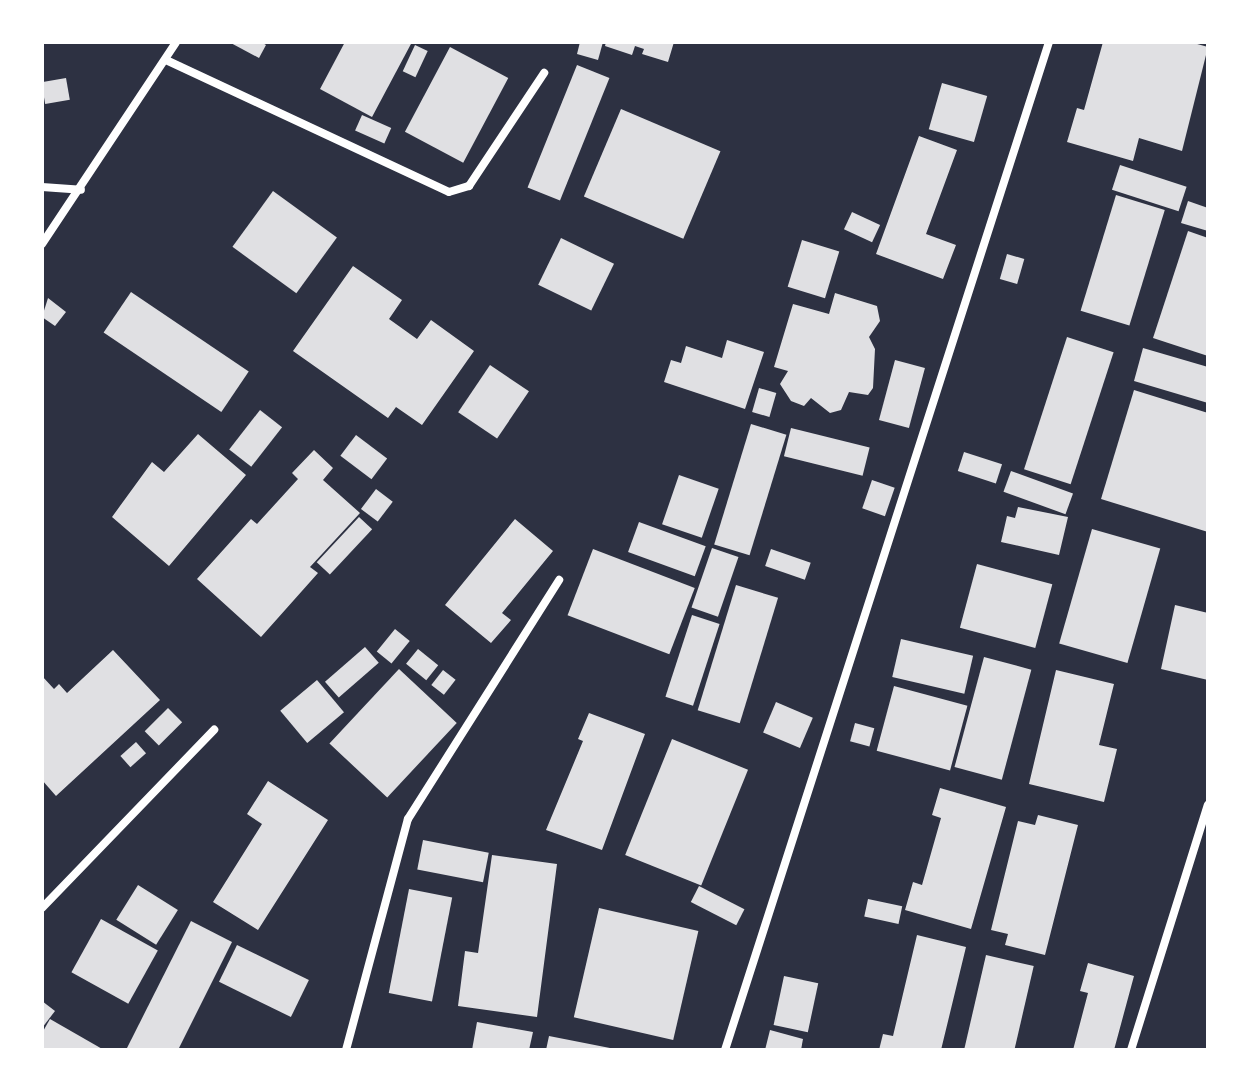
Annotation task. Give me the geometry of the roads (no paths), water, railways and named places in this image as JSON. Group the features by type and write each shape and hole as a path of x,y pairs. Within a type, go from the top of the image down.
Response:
{"street":[{"path":"42,244 81,190 176,42"},
{"path":"725,1050 1049,42"},
{"path":"166,60 449,192 469,186 544,73"},
{"path":"42,187 81,190"},
{"path":"346,1050 408,819 559,580"},
{"path":"42,908 214,730"},
{"path":"1131,1050 1208,805"}]}
